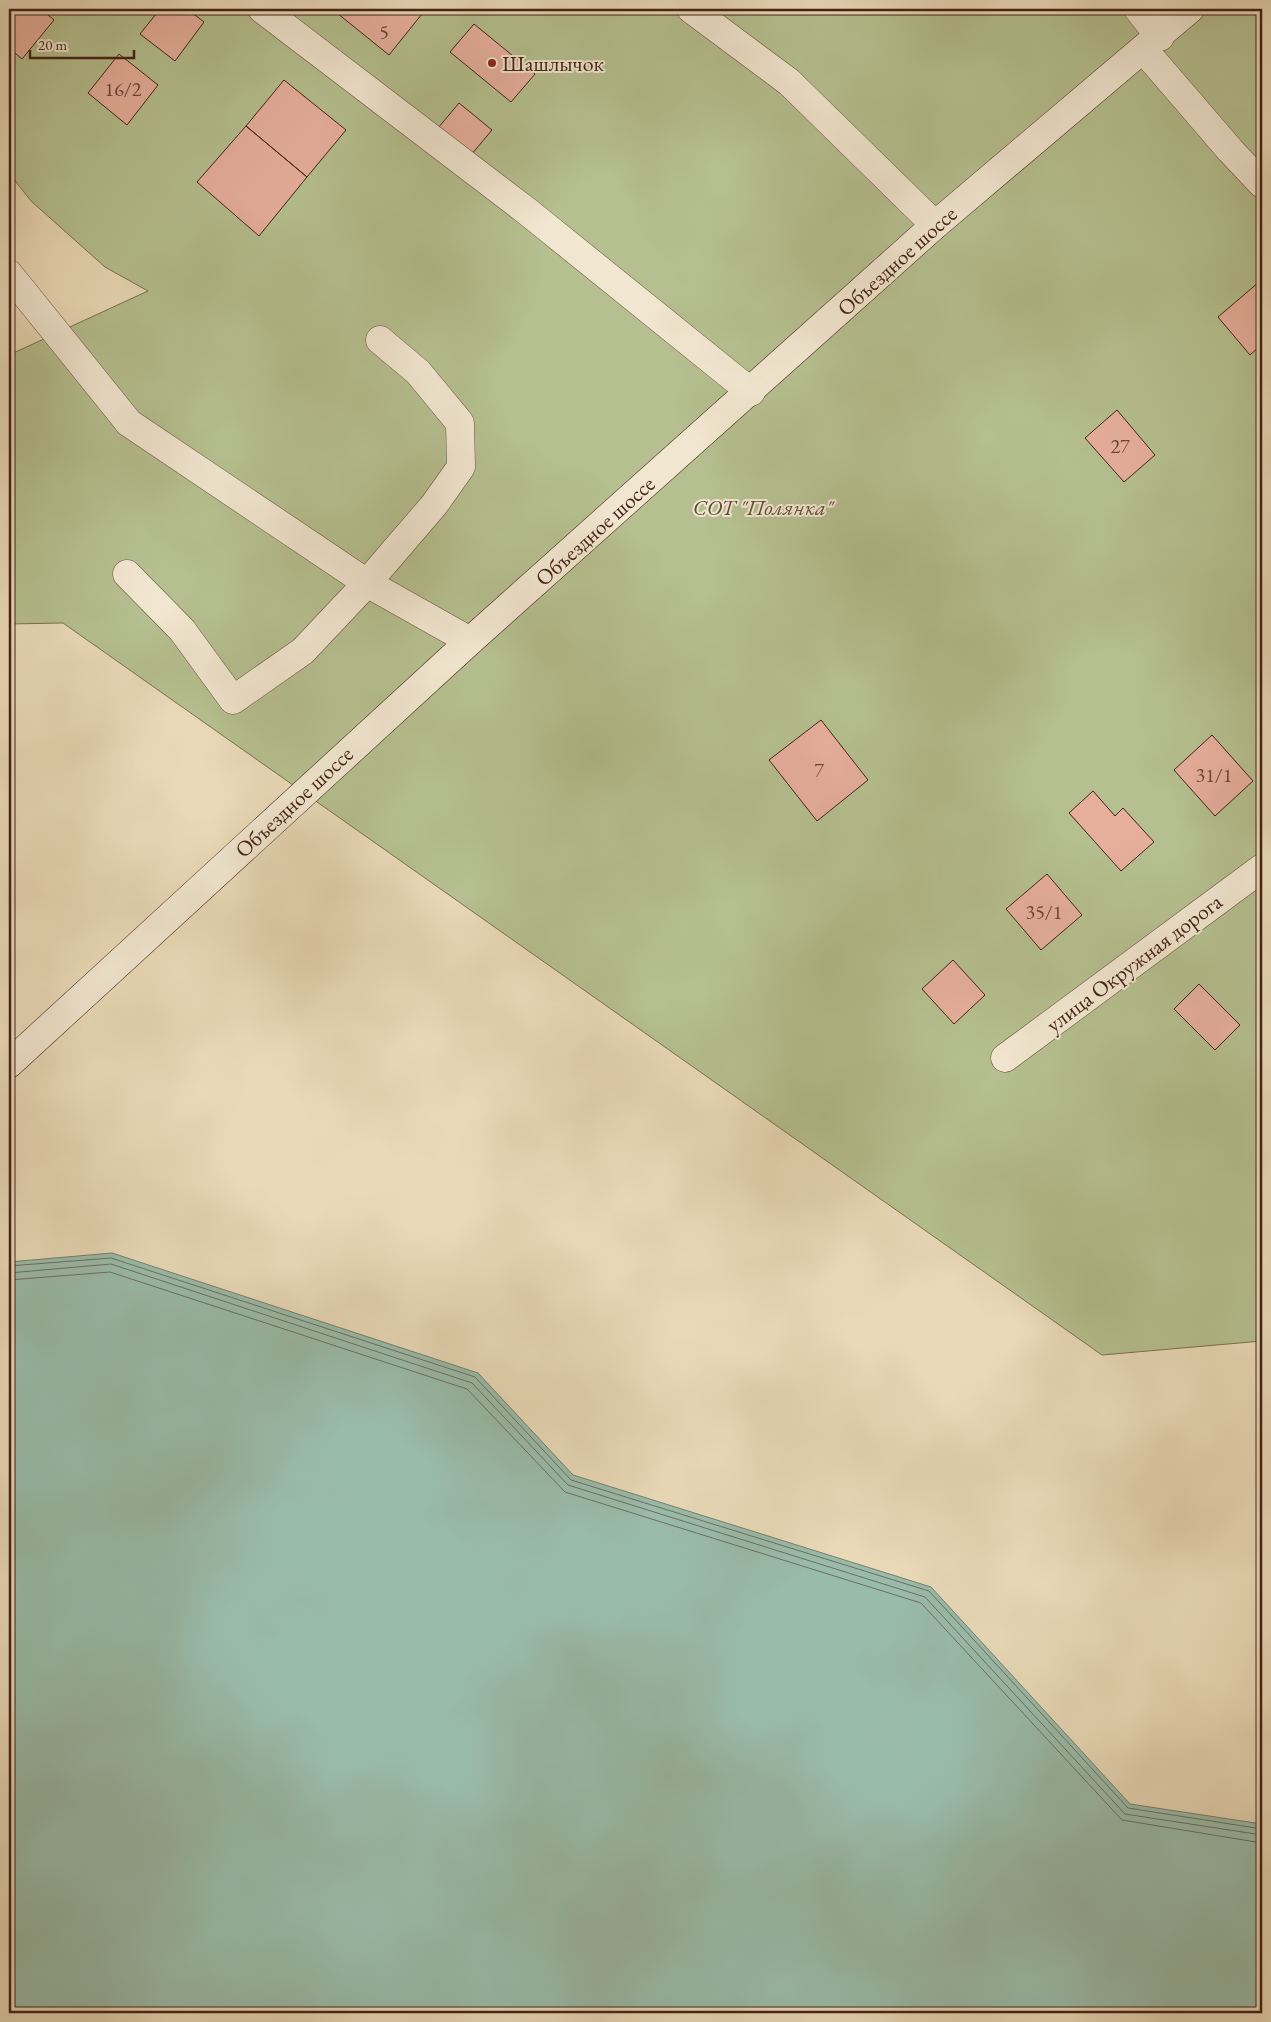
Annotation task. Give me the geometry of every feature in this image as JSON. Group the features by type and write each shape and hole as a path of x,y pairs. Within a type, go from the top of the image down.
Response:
{"street":[{"path":"262,9 528,212 751,392"},
{"path":"691,9 789,82 935,225"},
{"path":"1138,9 1152,43 1230,150 1262,184"},
{"name":"Объездное шоссе","path":"9,1064 470,641 751,392 935,225 1190,9"},
{"path":"9,274 129,423 367,583 470,641"},
{"path":"127,574 182,630 233,700 303,651 367,583 434,505 461,467 460,423 418,372 380,340"},
{"name":"улица Окружная дорога","path":"1005,1058 1262,868"}],"green space":[{"name":"СОТ \"Полянка\"","path":"9,9 1262,9 1262,1341 1102,1355 63,623 9,624 9,355 148,291 105,267 31,201 9,173"}],"water":[{"path":"112,1253 478,1373 573,1475 931,1587 1130,1804 1262,1824 1262,2013 9,2013 9,1262"}],"building":[{"path":"9,9 41,9 54,20 22,59 9,48"},
{"path":"160,9 187,9 204,22 175,61 140,34"},
{"path":"332,9 426,9 389,55"},
{"name":"Шашлычок","path":"474,24 535,74 511,102 450,52"},
{"path":"119,54 158,85 127,125 88,93"},
{"path":"284,80 346,130 307,177 246,126"},
{"path":"459,103 492,130 471,155 438,128"},
{"path":"246,126 307,177 259,236 197,182"},
{"path":"1259,282 1262,286 1262,344 1250,355 1218,317"},
{"path":"1117,410 1155,455 1124,482 1085,438"},
{"path":"821,720 868,780 817,821 769,760"},
{"path":"1212,735 1253,781 1215,816 1174,770"},
{"path":"1093,791 1115,816 1123,808 1154,842 1121,871 1069,813"},
{"path":"1047,874 1082,915 1041,950 1006,909"},
{"path":"953,960 985,995 954,1024 922,989"},
{"path":"1199,984 1240,1025 1215,1050 1174,1009"}],"place":[{"name":"Шашлычок","path":"492,63"}]}
